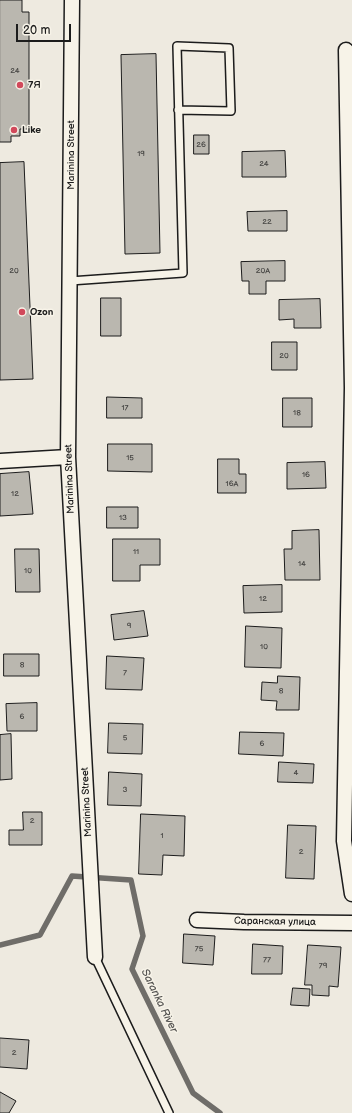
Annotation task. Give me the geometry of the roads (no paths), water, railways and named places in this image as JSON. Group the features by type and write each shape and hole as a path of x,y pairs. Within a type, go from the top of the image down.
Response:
{"street":[{"name":"Marinina Street","path":"72,0 68,457 95,957"},
{"path":"346,50 352,388 344,842 352,894"},
{"path":"0,461 68,457"},
{"name":"Саранская улица","path":"197,920 244,922 352,922"}],"lane":[{"path":"70,281 183,273 178,110 177,46 229,48 231,111 178,110"},
{"path":"95,957 169,1113"}],"waterway":[{"name":"Saranka River","path":"0,945 40,935 72,876 131,880 143,936 132,969 193,1093 220,1113"}],"place":[{"name":"7Я","path":"20,85"},
{"name":"Like","path":"14,130"},
{"name":"Ozon","path":"22,312"}]}
